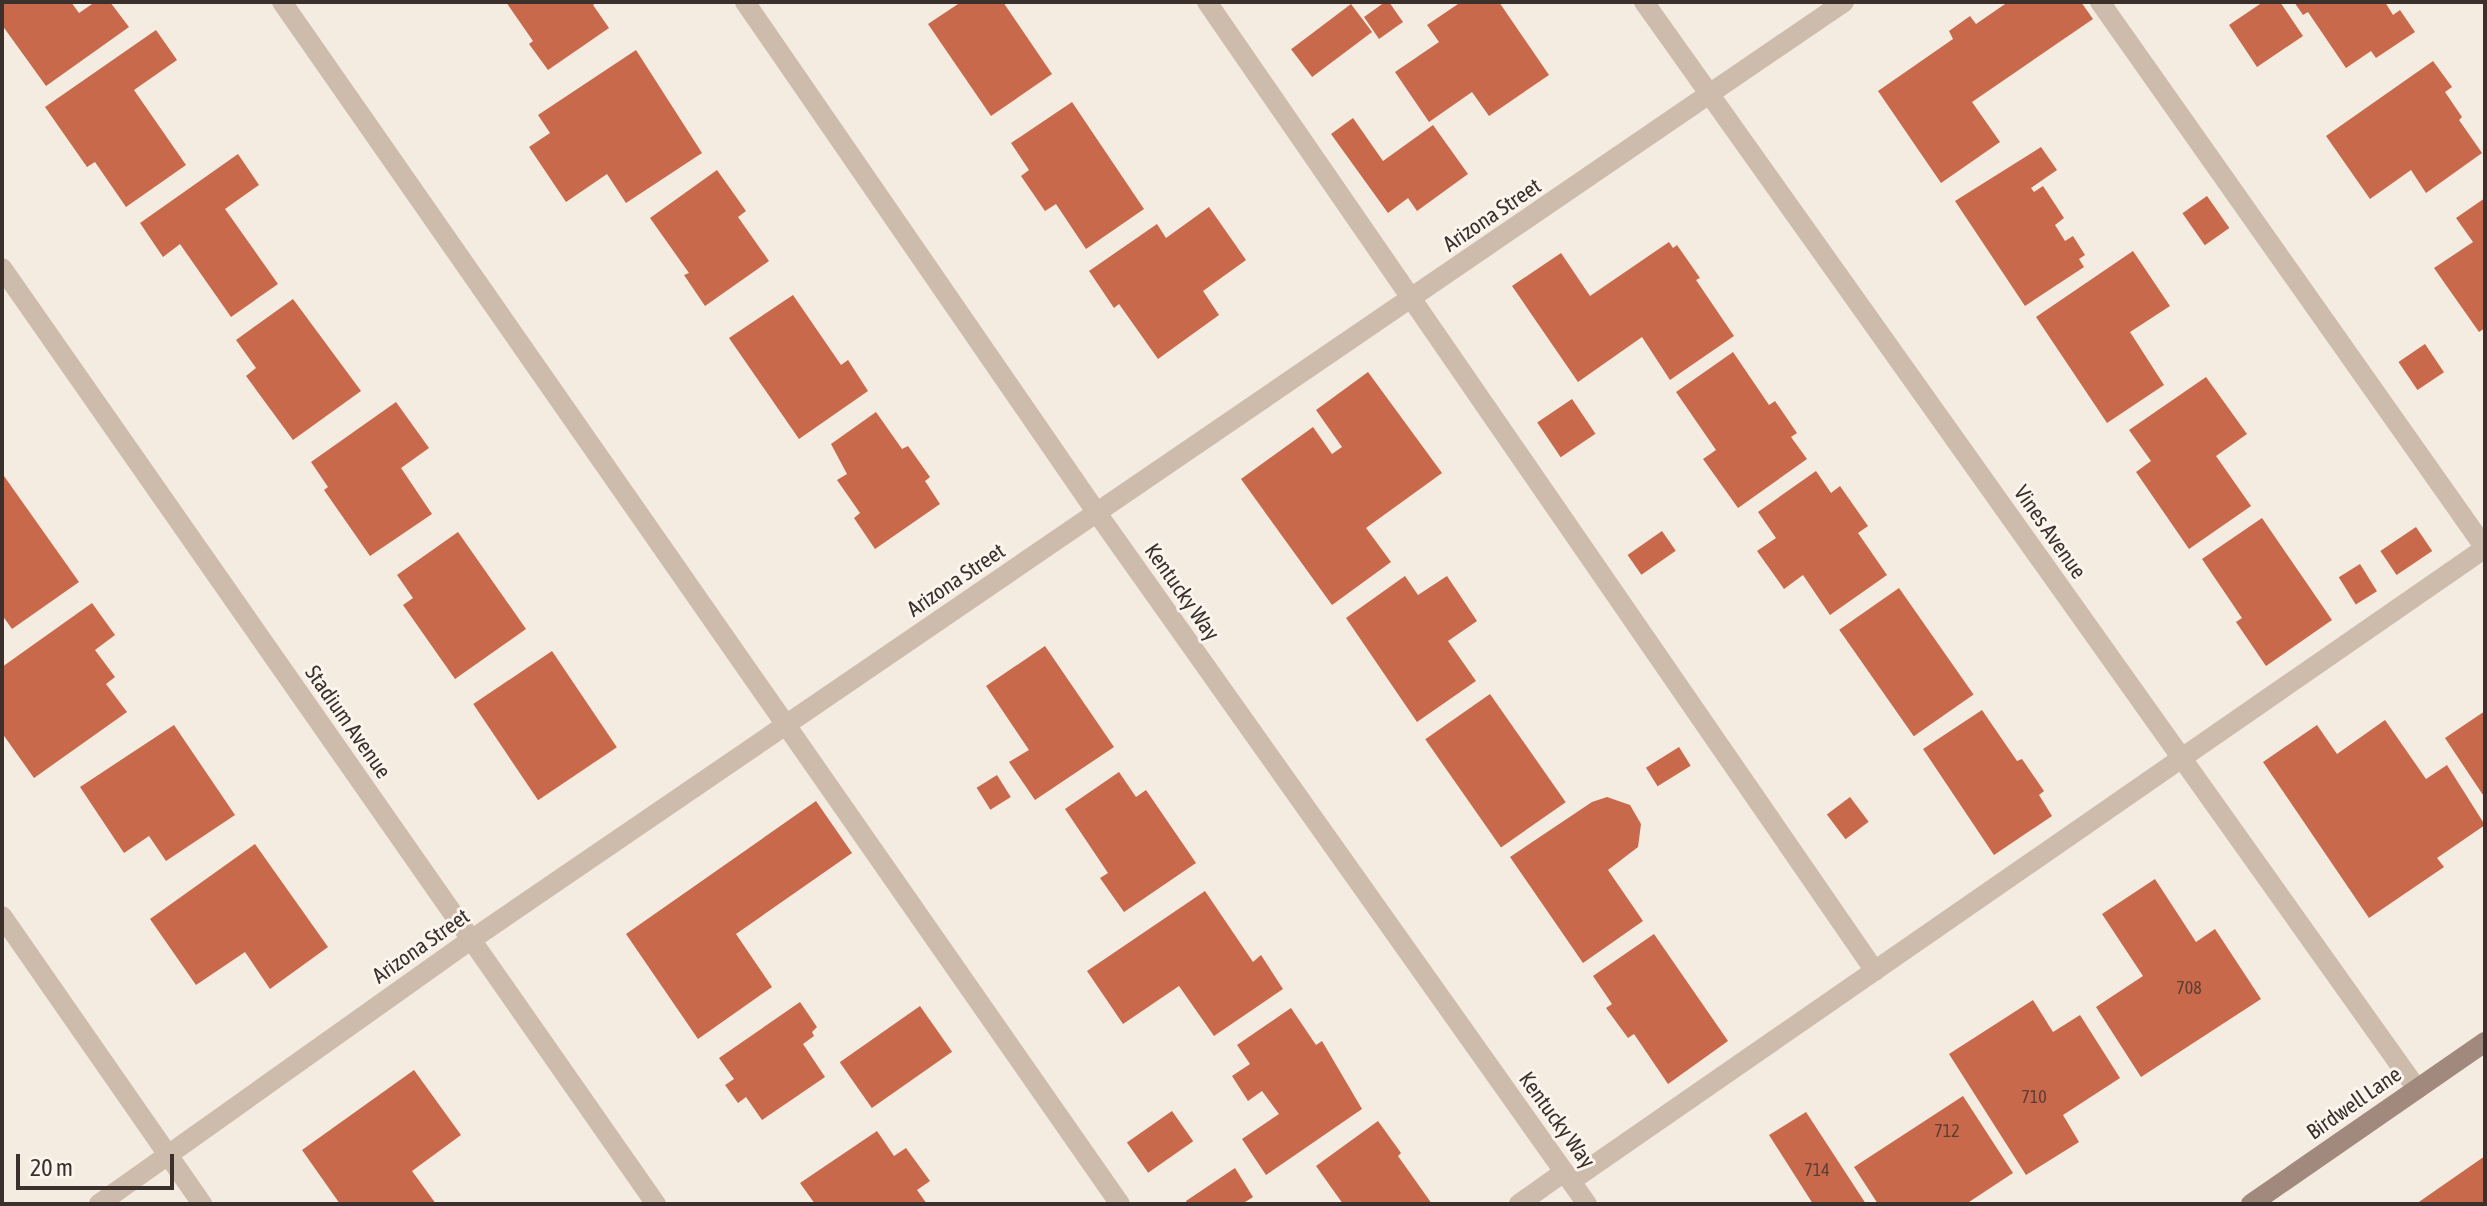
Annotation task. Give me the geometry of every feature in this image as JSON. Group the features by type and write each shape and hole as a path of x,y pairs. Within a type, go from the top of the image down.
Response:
{"main road":[{"name":"Birdwell Lane","path":"2251,1204 2485,1042"}],"street":[{"path":"282,2 1120,1204"},
{"name":"Kentucky Way","path":"745,2 1097,513 1587,1204"},
{"path":"1207,2 1875,971"},
{"name":"Vines Avenue","path":"1644,2 2417,1089"},
{"name":"Arizona Street","path":"99,1204 471,940 1844,2"},
{"path":"1519,1204 1568,1177 1875,971 2180,756 2485,548 2100,2"},
{"name":"Stadium Avenue","path":"2,268 656,1204"},
{"path":"2,916 202,1204"}],"building":[{"path":"2,2 71,2 79,13 95,2 110,2 129,27 46,86 2,25"},
{"path":"506,2 597,2 593,5 609,28 548,70 529,44 533,41"},
{"path":"961,2 1003,2 1052,74 991,116 928,24"},
{"path":"1389,2 1403,22 1379,39 1364,17"},
{"path":"1461,2 1499,2 1549,75 1489,116 1472,92 1429,122 1395,72 1439,42 1427,25"},
{"path":"2008,2 2081,2 2093,19 1972,102 2000,142 1941,183 1878,91 1953,39 1949,31 1970,16 1976,24"},
{"path":"2263,2 2280,2 2303,36 2257,67 2229,25"},
{"path":"2294,2 2385,2 2393,15 2400,10 2415,32 2376,58 2371,51 2346,68 2308,12 2303,15"},
{"path":"1351,4 1372,32 1312,77 1291,49"},
{"path":"156,30 177,60 134,90 186,165 126,207 95,162 87,167 45,107"},
{"path":"636,50 702,153 626,203 607,174 566,202 529,147 550,133 538,115"},
{"path":"2433,61 2452,87 2445,92 2462,117 2459,120 2482,153 2426,193 2411,170 2370,199 2326,136"},
{"path":"1072,102 1144,209 1086,249 1056,204 1045,211 1021,176 1029,170 1011,143"},
{"path":"1353,118 1383,161 1433,125 1468,174 1417,211 1408,198 1388,213 1331,134"},
{"path":"2041,147 2057,170 2031,188 2034,192 2043,186 2064,218 2055,225 2065,241 2073,236 2085,255 2079,259 2084,267 2025,306 1955,201"},
{"path":"238,154 259,185 225,209 278,284 231,317 180,244 163,257 140,223"},
{"path":"717,170 746,211 738,217 769,261 705,306 684,275 689,273 650,218"},
{"path":"2207,196 2229,228 2205,245 2182,213"},
{"path":"2485,198 2485,328 2479,332 2434,268 2473,242 2456,218"},
{"path":"1209,207 1246,260 1203,291 1219,315 1158,359 1119,304 1114,308 1089,271 1157,224 1166,238"},
{"path":"1669,242 1673,248 1677,245 1700,278 1696,280 1734,336 1670,380 1642,337 1578,382 1512,286 1561,253 1590,296"},
{"path":"2133,251 2170,306 2130,332 2164,385 2107,423 2036,317"},
{"path":"793,295 841,365 848,360 868,391 799,439 729,338"},
{"path":"293,299 361,391 293,440 246,376 256,368 236,340"},
{"path":"2425,344 2444,372 2417,390 2398,362"},
{"path":"1733,352 1769,405 1775,401 1797,433 1791,437 1807,459 1738,508 1703,459 1716,450 1676,392"},
{"path":"1368,372 1442,473 1366,528 1391,562 1332,605 1241,479 1313,427 1332,454 1342,447 1316,410"},
{"path":"2206,377 2247,434 2216,456 2251,506 2189,549 2136,472 2151,461 2129,430"},
{"path":"1572,399 1595,434 1561,457 1537,422"},
{"path":"396,402 429,448 401,468 432,514 370,556 324,490 328,487 311,462"},
{"path":"876,412 902,449 908,446 930,477 925,481 940,504 875,549 854,518 860,513 837,480 847,474 831,444"},
{"path":"1816,471 1831,493 1840,486 1868,526 1858,533 1887,575 1830,615 1803,575 1784,589 1757,551 1776,538 1758,512"},
{"path":"4,476 79,582 12,629 2,615"},
{"path":"2262,518 2332,620 2266,666 2236,622 2242,618 2202,559"},
{"path":"2416,527 2432,551 2397,575 2380,551"},
{"path":"1662,531 1676,551 1641,575 1628,555"},
{"path":"458,532 526,629 455,679 403,605 413,598 397,575"},
{"path":"2360,564 2377,591 2356,604 2339,577"},
{"path":"1405,576 1418,595 1447,576 1477,621 1448,641 1476,681 1417,722 1346,618"},
{"path":"1899,588 1974,694 1914,736 1839,630"},
{"path":"92,603 115,635 95,650 115,677 106,684 127,712 34,778 2,733 2,667"},
{"path":"1045,646 1114,747 1035,800 1009,762 1029,750 986,686"},
{"path":"552,651 617,747 538,800 473,704"},
{"path":"1490,694 1566,802 1501,847 1425,739"},
{"path":"1982,710 2017,761 2022,759 2044,791 2039,795 2052,816 1994,855 1923,749"},
{"path":"2485,711 2485,798 2445,738"},
{"path":"2385,720 2426,779 2447,765 2485,825 2437,858 2444,867 2369,918 2263,762 2317,725 2337,754"},
{"path":"174,725 235,815 166,861 149,836 124,853 80,787"},
{"path":"1679,747 1691,766 1658,786 1646,768"},
{"path":"1119,772 1136,797 1146,790 1196,863 1124,912 1100,878 1108,873 1065,809"},
{"path":"997,775 1011,797 990,810 977,788"},
{"path":"1607,797 1630,805 1641,824 1638,847 1608,870 1643,921 1583,963 1510,857 1592,802"},
{"path":"1850,797 1869,822 1845,839 1827,814"},
{"path":"816,801 852,853 736,934 772,987 698,1039 626,934"},
{"path":"255,844 328,947 270,989 245,952 196,985 150,919"},
{"path":"2155,879 2196,942 2215,929 2261,999 2141,1077 2096,1007 2143,976 2102,914"},
{"path":"1205,891 1253,962 1261,955 1283,989 1214,1036 1179,986 1123,1024 1087,971"},
{"path":"1654,934 1728,1041 1668,1084 1634,1034 1628,1038 1606,1008 1612,1004 1593,976"},
{"path":"2033,1000 2053,1032 2080,1015 2120,1078 2063,1115 2079,1142 2026,1175 1949,1054"},
{"path":"800,1002 817,1027 812,1032 814,1036 803,1044 825,1077 762,1120 746,1097 738,1103 725,1085 734,1079 719,1058"},
{"path":"920,1006 952,1052 872,1108 840,1062"},
{"path":"1291,1008 1316,1045 1322,1041 1362,1109 1266,1175 1242,1139 1279,1114 1262,1091 1248,1101 1232,1076 1250,1064 1237,1045"},
{"path":"414,1070 461,1135 412,1171 436,1204 340,1204 302,1150"},
{"path":"1963,1096 2013,1173 1966,1204 1878,1204 1854,1167"},
{"path":"1172,1111 1193,1141 1148,1173 1127,1143"},
{"path":"1806,1112 1866,1204 1813,1204 1769,1135"},
{"path":"1378,1121 1432,1204 1343,1204 1316,1166"},
{"path":"877,1131 894,1156 906,1148 930,1181 917,1190 927,1204 815,1204 800,1183"},
{"path":"2485,1156 2485,1204 2416,1204"},
{"path":"1235,1168 1253,1197 1242,1204 1188,1204 1186,1201"}]}
